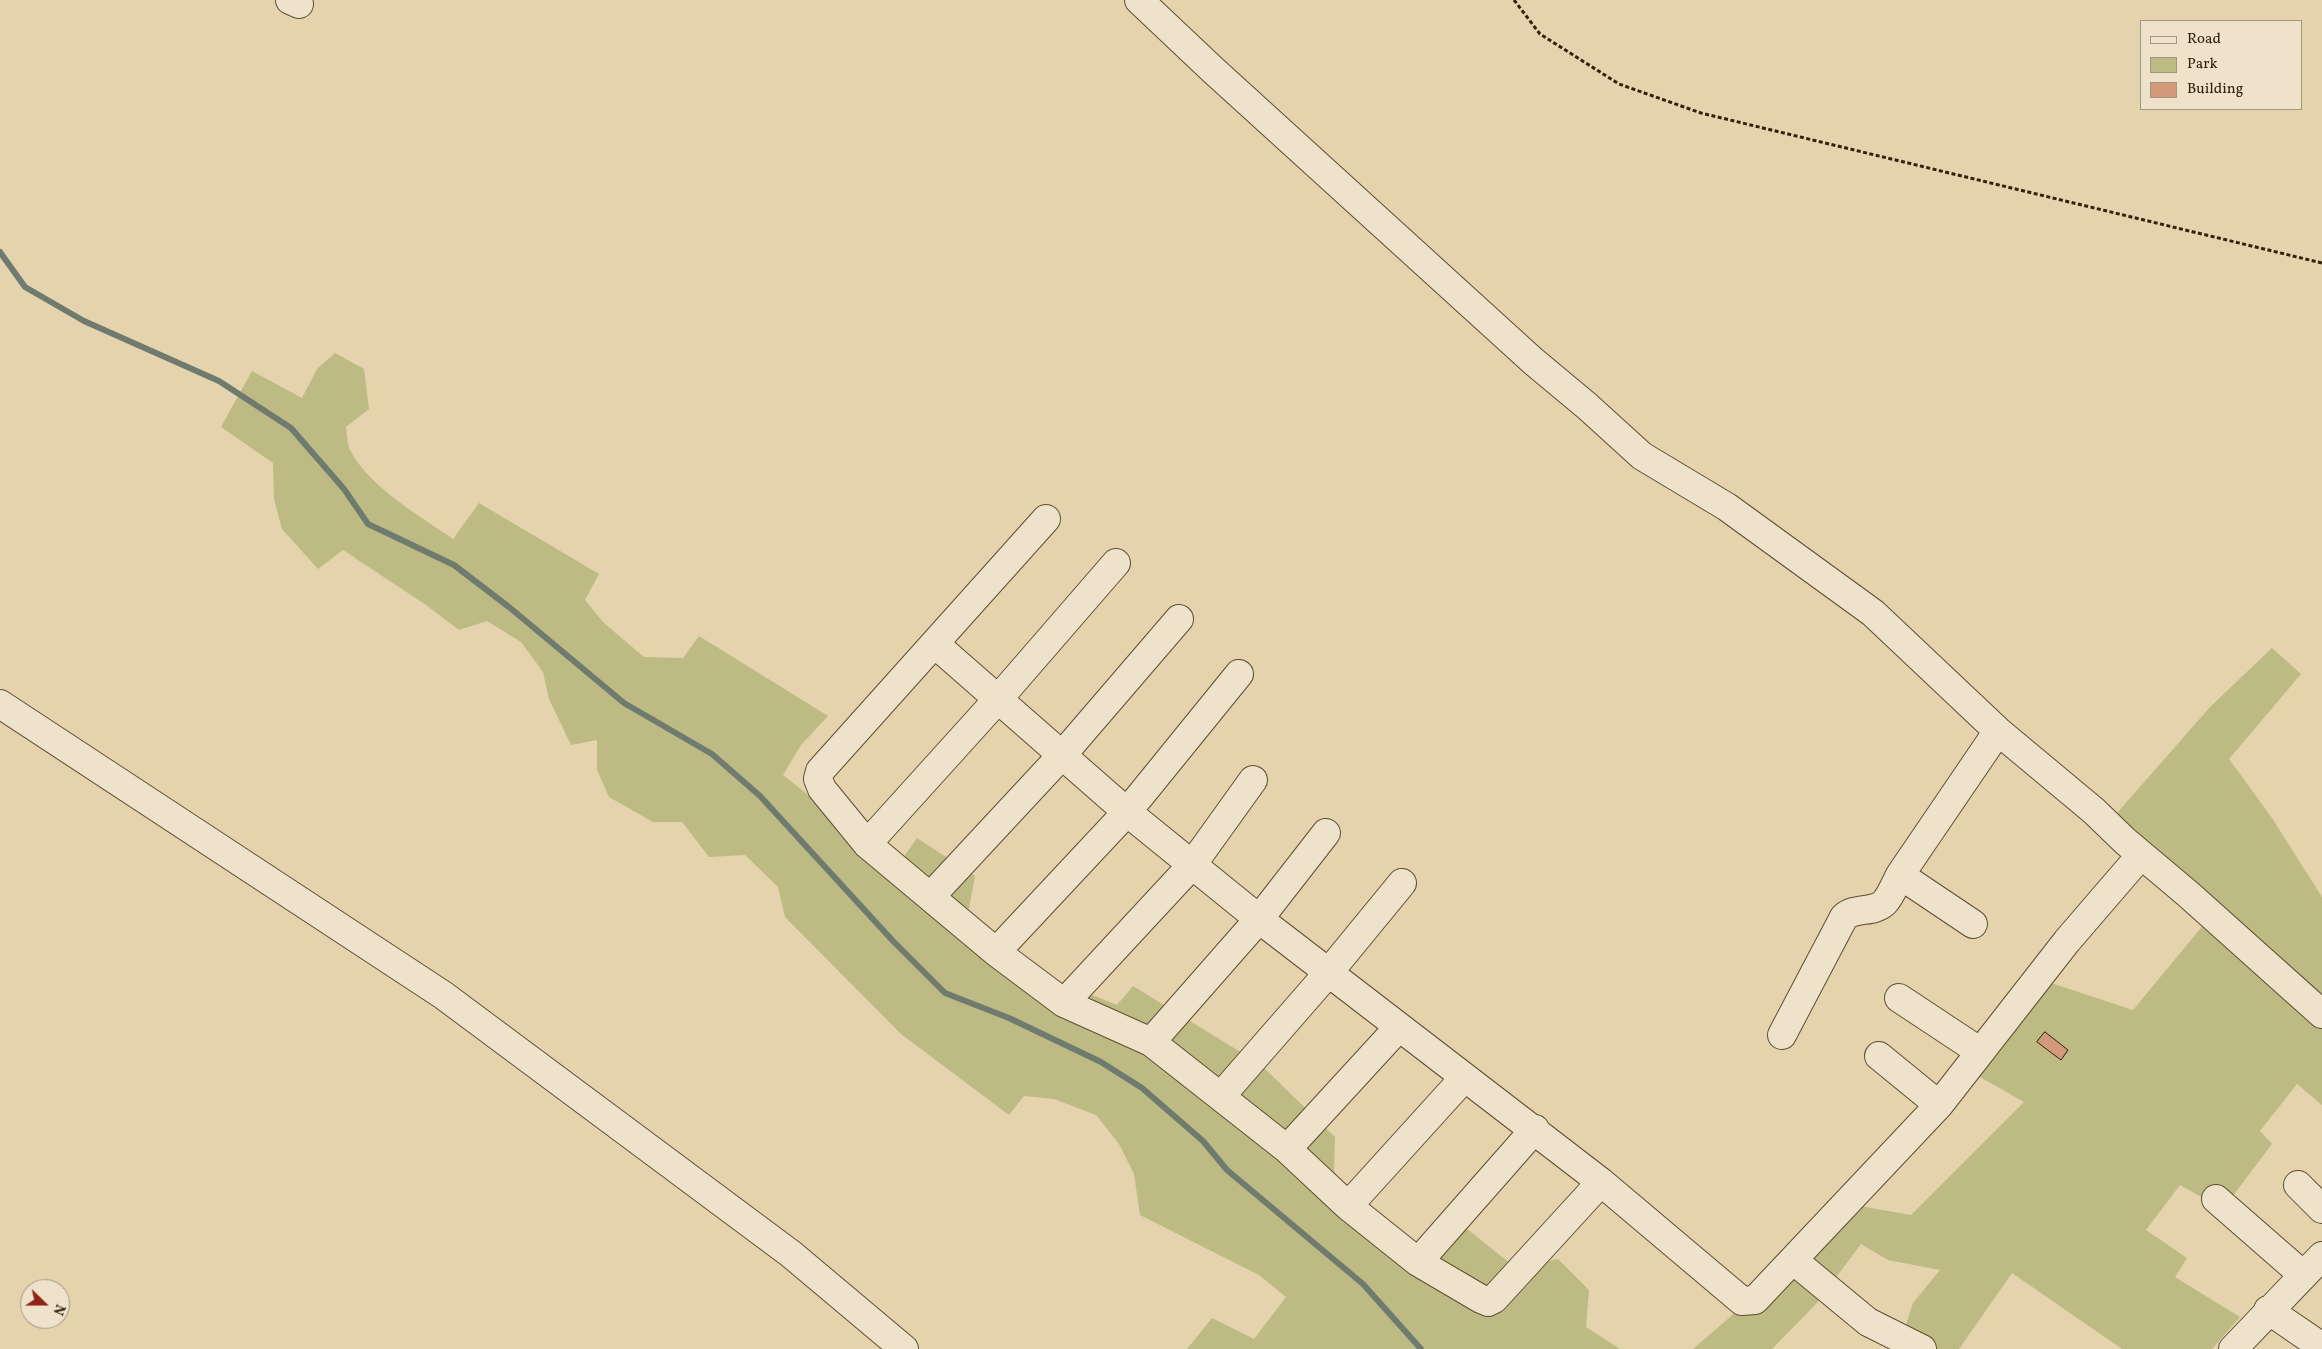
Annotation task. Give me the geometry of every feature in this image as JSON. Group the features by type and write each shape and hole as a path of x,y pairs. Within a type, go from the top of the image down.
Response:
{"street":[{"path":"1140,0 1213,70 1533,361 1588,406 1642,456 1727,507 1873,613 1998,731 2094,810 2322,1014"},
{"path":"1046,519 819,776 818,779 822,789 867,844 996,952 1064,1003 1151,1042 1287,1149 1348,1206 1418,1262 1482,1299 1491,1301 1601,1182"},
{"path":"867,844 999,698 1116,563"},
{"path":"931,896 1063,754 1179,619"},
{"path":"935,644 1063,754 1127,812 1192,865 1464,1078 1535,1129 1742,1301 1755,1300 1939,1105 2067,940 2141,854"},
{"path":"996,952 1127,812 1239,674"},
{"path":"0,704 443,995 791,1254 904,1349"},
{"path":"1782,1035 1844,917 1852,912 1877,908 1885,902 1900,875 1998,731"},
{"path":"1064,1003 1192,865 1253,780"},
{"path":"1151,1042 1259,919 1326,833"},
{"path":"1900,875 1973,924"},
{"path":"1222,1096 1329,972 1402,883"},
{"path":"1899,998 1979,1051"},
{"path":"1287,1149 1399,1027"},
{"path":"1879,1056 1939,1105"},
{"path":"1348,1206 1464,1078"},
{"path":"1418,1262 1535,1129"},
{"path":"2298,1185 2322,1209"},
{"path":"2216,1199 2303,1275"},
{"path":"2233,1349 2268,1310 2322,1256"},
{"path":"1793,1260 1868,1322 1922,1349"},
{"path":"2268,1310 2322,1347"}],"path":[{"path":"1514,0 1540,34 1619,84 1701,113 2322,263"}],"green space":[{"path":"335,353 364,369 369,409 346,427 350,450 369,476 396,500 453,539 479,503 599,574 585,600 604,623 644,657 683,658 699,636 828,716 801,745 783,775 862,837 896,868 917,838 975,876 964,935 1027,969 1117,1005 1133,986 1260,1064 1335,1137 1334,1171 1358,1215 1412,1248 1462,1225 1516,1268 1558,1259 1589,1290 1586,1327 1620,1349 1187,1349 1212,1318 1254,1339 1286,1297 1259,1275 1140,1215 1134,1174 1119,1144 1096,1115 1054,1099 1024,1096 1009,1115 901,1034 785,917 778,887 745,855 709,857 682,822 653,822 609,797 597,770 597,740 571,745 549,699 543,672 521,642 487,621 459,630 426,605 343,550 318,569 282,529 274,499 273,463 221,427 252,371 302,398 317,369"},
{"path":"2272,648 2301,674 2229,759 2272,818 2322,897 2322,1105 2297,1084 2260,1131 2272,1144 2223,1209 2180,1185 2146,1230 2187,1258 2175,1277 2240,1317 2212,1349 2122,1349 2012,1273 1959,1349 1928,1349 1903,1334 1913,1303 1940,1270 1888,1260 1861,1244 1816,1304 1772,1349 1693,1349 1833,1228 1854,1205 1911,1215 2024,1102 1961,1066 2039,979 2133,1010 2210,917 2103,829 2210,707"}],"building":[{"path":"2045,1032 2068,1050 2061,1060 2037,1042"}],"waterway":[{"path":"0,252 25,287 84,321 219,381 291,428 344,489 368,524 454,565 509,607 624,703 712,754 760,796 893,941 945,993 1009,1018 1101,1062 1142,1088 1203,1141 1227,1170 1363,1284 1421,1349"}]}
